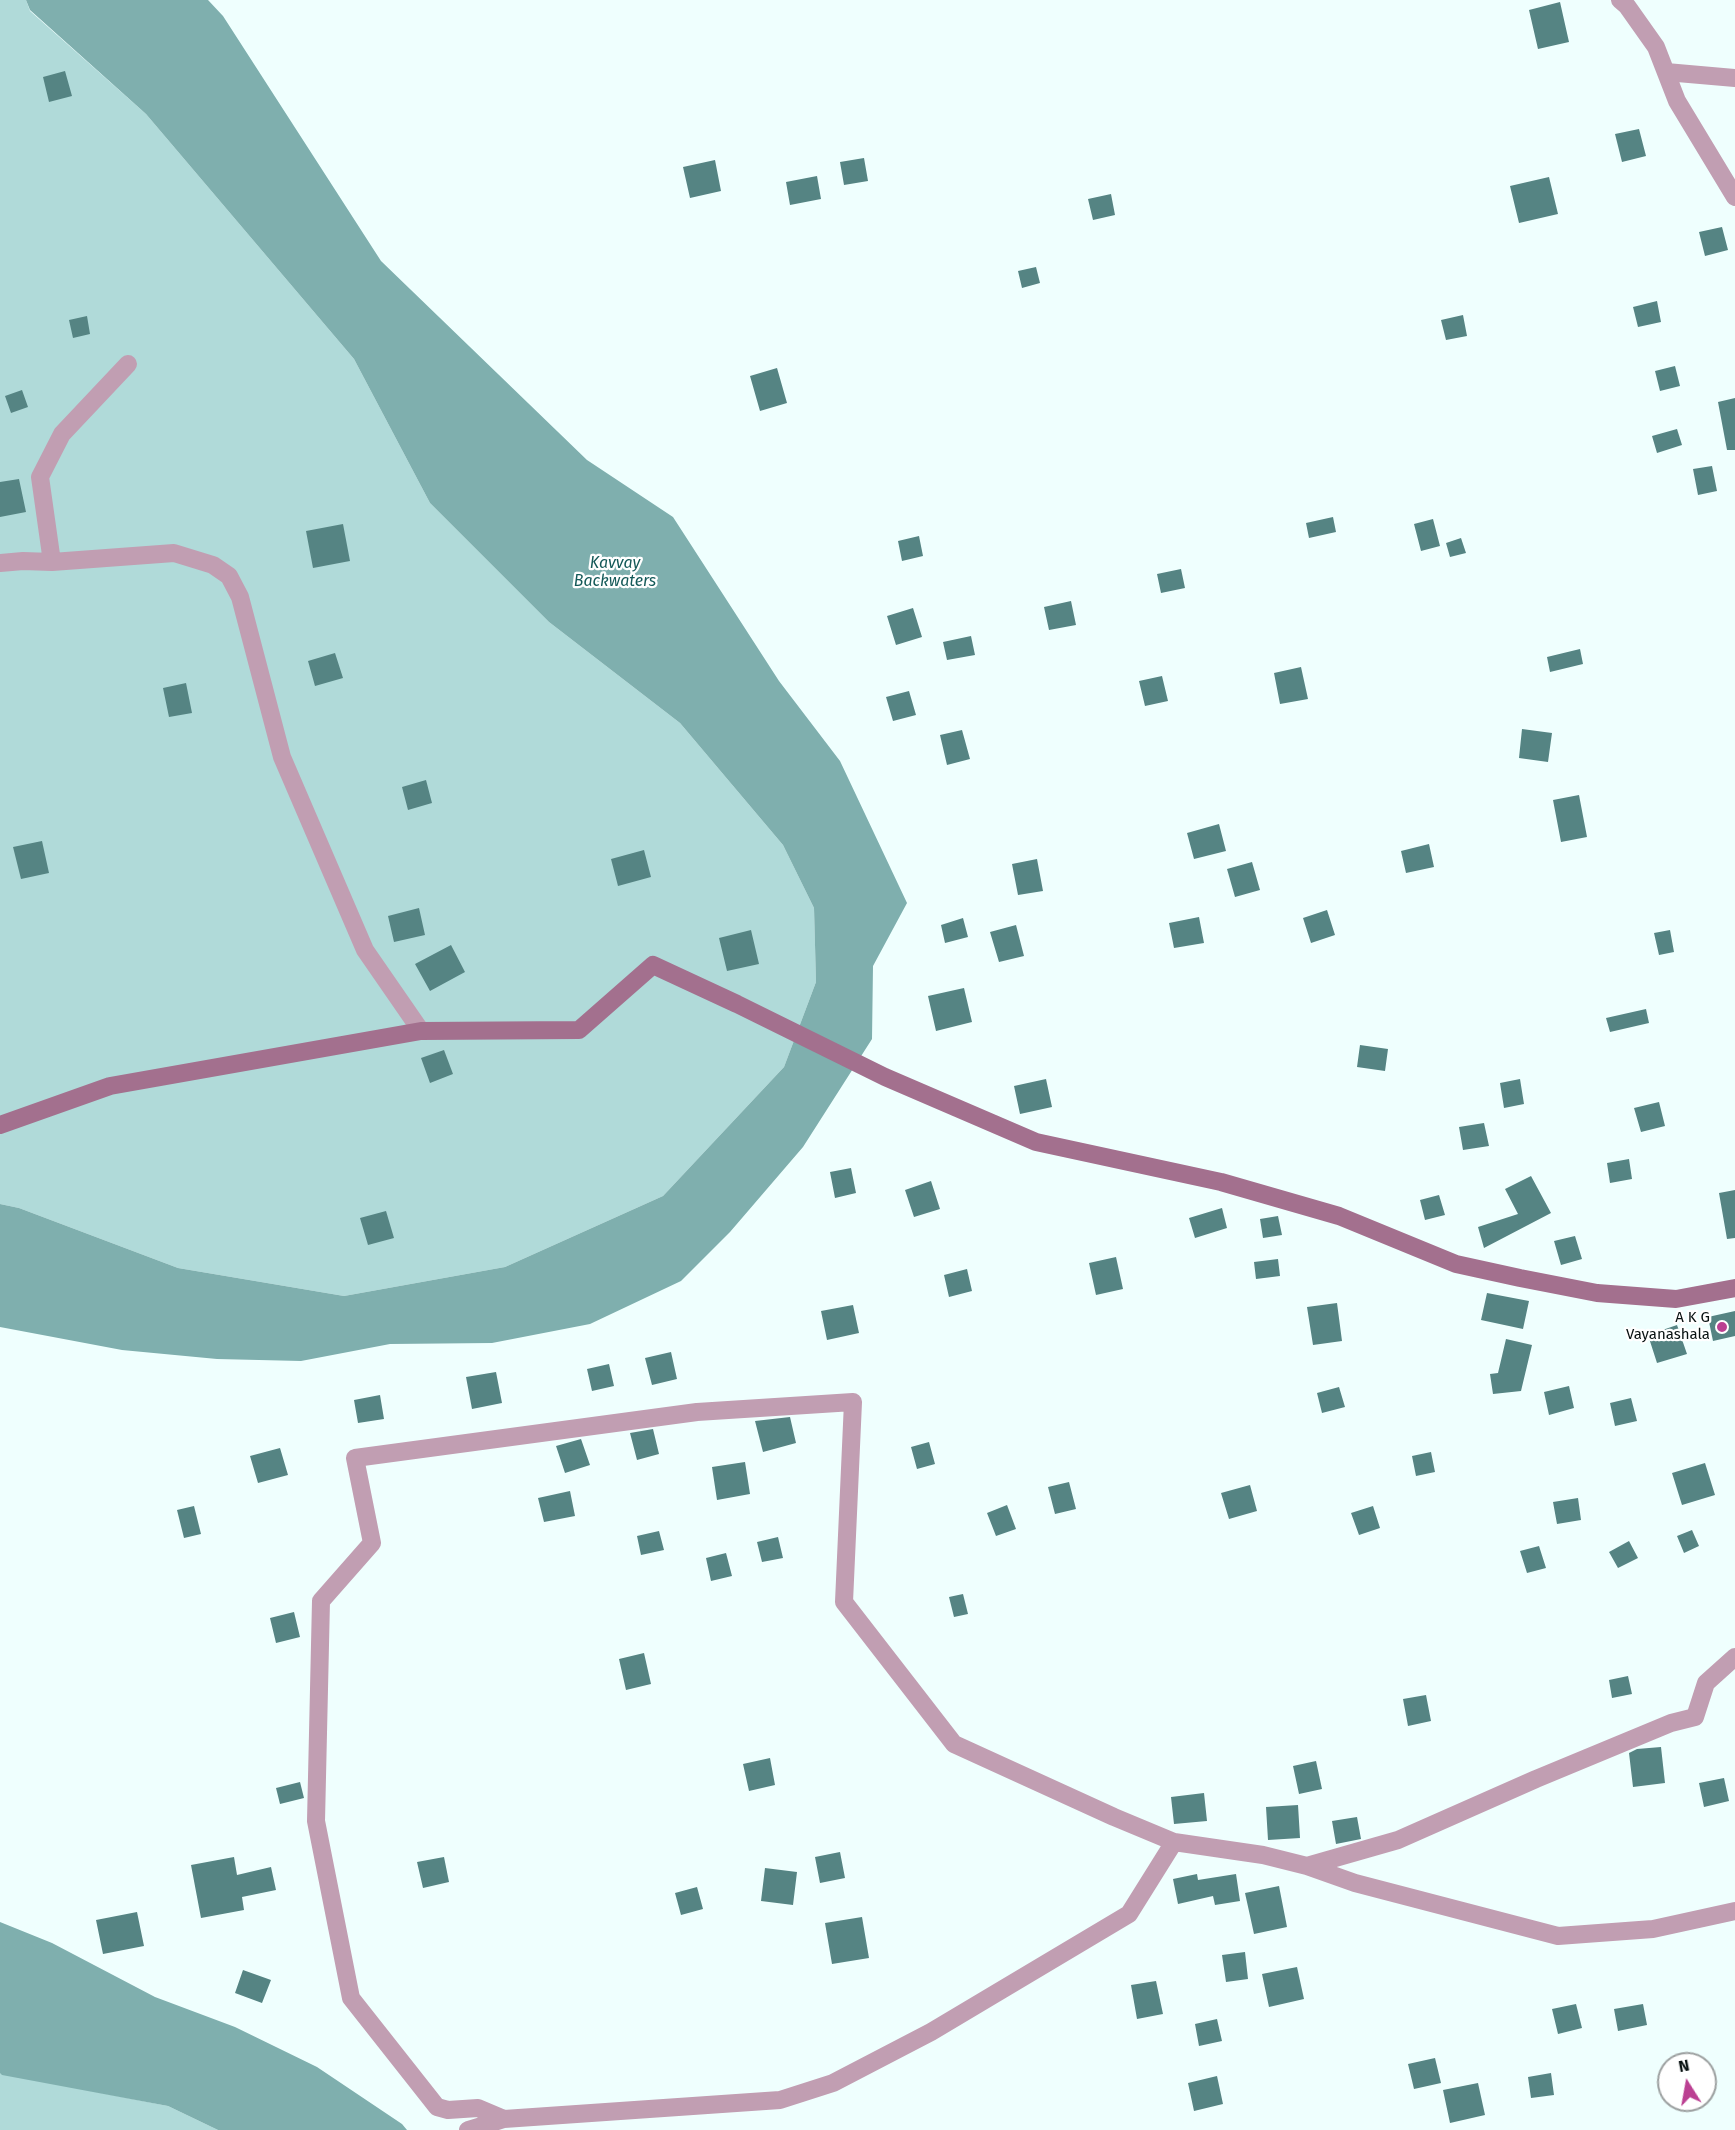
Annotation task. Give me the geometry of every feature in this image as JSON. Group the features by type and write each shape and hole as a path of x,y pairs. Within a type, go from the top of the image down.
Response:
{"street":[{"path":"1620,0 1627,6 1656,47 1677,101 1735,197"},
{"path":"1666,72 1735,78"},
{"path":"52,562 40,477 62,435 128,364"},
{"path":"0,563 52,562 174,553 213,565 229,576 240,597 282,757 365,950 421,1030"},
{"path":"0,1125 110,1086 421,1030 579,1030 653,965 885,1077 1036,1142 1221,1182 1339,1216 1456,1264 1597,1293 1676,1299 1735,1288"},
{"path":"504,2119 478,2108 448,2110 437,2107 351,1998 316,1821 321,1601 372,1543 355,1458 697,1412 853,1402 844,1602 954,1744 1174,1842 1263,1855 1307,1866 1355,1883 1558,1936 1653,1929 1735,1911"},
{"path":"1307,1866 1398,1840 1671,1723 1695,1717 1706,1683 1735,1657"},
{"path":"472,2129 504,2119 780,2100 833,2083 931,2032 1129,1914 1174,1842"}],"shaded area":[{"path":"0,0 26,0 30,11 146,114 354,359 430,503 549,622 680,723 783,845 814,908 816,982 784,1067 663,1196 505,1267 344,1296 178,1268 19,1208 0,1204"},
{"path":"0,2073 168,2106 218,2130 0,2130"}],"water":[{"name":"Kavvay Backwaters","path":"26,0 208,0 223,16 381,261 587,460 673,517 779,681 840,761 907,903 873,966 872,1039 803,1147 730,1232 681,1281 590,1324 492,1343 390,1344 301,1361 217,1359 122,1350 0,1327 0,1204 19,1208 178,1268 344,1296 505,1267 663,1196 784,1067 816,982 814,908 783,845 680,723 549,622 430,503 354,359 146,114 30,10"},
{"path":"0,1922 52,1943 155,1997 235,2027 317,2067 402,2124 407,2130 218,2130 168,2106 2,2075 0,2073"}],"building":[{"path":"1560,2 1569,42 1538,49 1529,10"},
{"path":"65,71 72,96 49,102 43,77"},
{"path":"1639,129 1646,156 1622,162 1615,134"},
{"path":"864,158 868,181 844,185 840,162"},
{"path":"715,160 721,191 690,198 683,167"},
{"path":"817,176 821,199 790,205 786,182"},
{"path":"1549,177 1558,214 1519,223 1510,186"},
{"path":"1111,194 1115,215 1093,220 1088,199"},
{"path":"1722,227 1728,250 1705,256 1699,232"},
{"path":"1036,267 1040,283 1022,288 1018,271"},
{"path":"1657,301 1661,322 1638,327 1633,307"},
{"path":"1463,315 1467,336 1446,340 1441,320"},
{"path":"87,316 90,334 73,338 69,320"},
{"path":"1675,366 1680,386 1660,391 1655,371"},
{"path":"777,368 787,403 760,411 750,376"},
{"path":"22,390 28,407 11,413 5,396"},
{"path":"1735,398 1735,450 1727,450 1718,402"},
{"path":"1677,429 1682,445 1657,453 1652,436"},
{"path":"1712,466 1717,491 1698,495 1693,469"},
{"path":"19,479 26,512 0,517 0,482"},
{"path":"1333,517 1336,532 1309,538 1306,523"},
{"path":"1433,519 1440,546 1421,551 1414,524"},
{"path":"343,524 350,561 313,568 306,531"},
{"path":"919,536 923,556 902,561 898,541"},
{"path":"1461,538 1466,553 1450,557 1446,543"},
{"path":"1181,569 1185,588 1161,593 1157,574"},
{"path":"1071,601 1076,625 1049,630 1044,607"},
{"path":"913,608 922,637 896,645 887,616"},
{"path":"971,636 975,655 947,660 943,642"},
{"path":"1580,649 1583,664 1550,672 1547,657"},
{"path":"335,653 343,678 315,686 308,661"},
{"path":"1301,667 1308,699 1280,704 1274,673"},
{"path":"1162,676 1168,701 1145,706 1139,681"},
{"path":"186,683 192,713 169,717 163,688"},
{"path":"909,691 916,715 893,721 886,697"},
{"path":"1522,729 1552,733 1548,762 1519,758"},
{"path":"962,730 970,759 947,765 940,735"},
{"path":"426,780 432,803 408,810 402,787"},
{"path":"1579,795 1587,837 1561,842 1553,800"},
{"path":"1219,824 1226,851 1194,859 1187,833"},
{"path":"42,841 49,873 21,879 13,847"},
{"path":"1429,844 1434,867 1406,873 1401,851"},
{"path":"644,850 651,877 618,886 611,859"},
{"path":"1037,859 1043,891 1018,895 1012,864"},
{"path":"1252,862 1260,890 1235,897 1227,869"},
{"path":"419,908 425,935 394,942 388,916"},
{"path":"1327,910 1335,935 1311,943 1303,918"},
{"path":"1199,917 1204,943 1174,948 1169,923"},
{"path":"963,918 968,937 945,943 941,925"},
{"path":"1016,925 1024,956 999,962 990,932"},
{"path":"751,930 759,964 727,971 719,938"},
{"path":"1670,930 1674,952 1659,955 1654,933"},
{"path":"451,945 465,972 430,991 415,964"},
{"path":"964,988 972,1022 936,1031 928,996"},
{"path":"1646,1009 1649,1023 1610,1032 1606,1018"},
{"path":"1360,1045 1388,1049 1385,1071 1357,1067"},
{"path":"444,1050 453,1074 430,1083 421,1058"},
{"path":"1046,1079 1052,1107 1020,1114 1014,1086"},
{"path":"1520,1079 1524,1104 1504,1108 1500,1083"},
{"path":"1659,1102 1665,1126 1641,1132 1634,1108"},
{"path":"1484,1123 1489,1146 1463,1150 1459,1127"},
{"path":"1629,1159 1632,1179 1610,1183 1607,1163"},
{"path":"851,1168 856,1193 835,1198 830,1172"},
{"path":"1531,1176 1551,1213 1484,1248 1478,1227 1518,1214 1505,1189"},
{"path":"931,1181 940,1209 914,1217 905,1190"},
{"path":"1735,1190 1735,1238 1727,1239 1719,1193"},
{"path":"1439,1195 1445,1215 1425,1220 1420,1200"},
{"path":"1222,1208 1227,1228 1195,1238 1189,1218"},
{"path":"386,1211 394,1238 368,1245 360,1218"},
{"path":"1278,1216 1282,1235 1263,1238 1260,1219"},
{"path":"1575,1236 1582,1259 1561,1265 1554,1241"},
{"path":"1116,1257 1123,1289 1096,1295 1089,1263"},
{"path":"1278,1259 1280,1276 1256,1279 1254,1262"},
{"path":"967,1269 972,1291 949,1297 944,1275"},
{"path":"1487,1293 1529,1301 1523,1329 1481,1320"},
{"path":"1337,1303 1342,1341 1313,1345 1307,1307"},
{"path":"853,1305 859,1333 827,1340 821,1311"},
{"name":"A K G Vayanashala","path":"1735,1311 1735,1336 1713,1341 1708,1317"},
{"path":"1677,1325 1687,1354 1657,1363 1648,1335"},
{"path":"1506,1339 1532,1345 1521,1391 1493,1394 1490,1374 1498,1373"},
{"path":"671,1352 677,1379 652,1385 645,1358"},
{"path":"609,1364 614,1386 592,1391 587,1369"},
{"path":"496,1372 502,1403 472,1409 466,1377"},
{"path":"1569,1386 1574,1408 1549,1415 1544,1392"},
{"path":"1339,1387 1345,1407 1322,1413 1317,1393"},
{"path":"380,1395 384,1419 358,1423 354,1400"},
{"path":"1631,1398 1637,1421 1615,1426 1610,1403"},
{"path":"790,1417 796,1443 763,1452 755,1421"},
{"path":"653,1429 659,1454 637,1460 630,1433"},
{"path":"581,1439 590,1465 565,1473 556,1446"},
{"path":"929,1442 935,1464 917,1469 911,1447"},
{"path":"280,1448 288,1475 258,1483 250,1456"},
{"path":"1431,1452 1435,1472 1416,1476 1412,1456"},
{"path":"745,1462 750,1494 717,1500 712,1467"},
{"path":"1705,1463 1715,1495 1682,1505 1672,1473"},
{"path":"1069,1482 1076,1509 1055,1514 1048,1487"},
{"path":"1250,1485 1257,1511 1229,1519 1221,1493"},
{"path":"570,1491 575,1516 544,1522 538,1498"},
{"path":"1578,1498 1581,1520 1557,1524 1553,1502"},
{"path":"1007,1505 1016,1529 996,1536 987,1513"},
{"path":"194,1506 201,1534 184,1538 177,1510"},
{"path":"1373,1506 1380,1528 1359,1535 1351,1513"},
{"path":"1692,1530 1699,1546 1684,1553 1677,1536"},
{"path":"659,1531 664,1550 641,1555 637,1536"},
{"path":"778,1537 783,1558 762,1562 757,1542"},
{"path":"1629,1541 1638,1558 1618,1568 1609,1552"},
{"path":"1539,1546 1546,1568 1527,1573 1520,1551"},
{"path":"726,1553 732,1576 711,1581 706,1558"},
{"path":"963,1594 968,1614 954,1617 949,1597"},
{"path":"294,1612 300,1637 276,1643 270,1618"},
{"path":"644,1653 651,1684 626,1690 619,1659"},
{"path":"1628,1676 1632,1694 1612,1698 1609,1680"},
{"path":"1426,1695 1431,1721 1408,1726 1403,1699"},
{"path":"1661,1747 1665,1783 1633,1787 1629,1753 1637,1749"},
{"path":"770,1758 775,1785 749,1791 743,1764"},
{"path":"1316,1761 1322,1789 1299,1794 1293,1766"},
{"path":"1724,1778 1729,1801 1704,1807 1699,1783"},
{"path":"300,1782 304,1798 280,1804 276,1788"},
{"path":"1204,1793 1207,1821 1174,1824 1171,1797"},
{"path":"1298,1805 1300,1838 1268,1840 1266,1807"},
{"path":"1357,1817 1361,1839 1336,1844 1332,1821"},
{"path":"840,1852 845,1878 820,1883 815,1857"},
{"path":"234,1857 237,1875 271,1867 276,1890 242,1897 244,1910 201,1918 191,1865"},
{"path":"444,1857 449,1882 423,1888 417,1862"},
{"path":"765,1868 797,1872 793,1905 761,1901"},
{"path":"1197,1874 1198,1880 1236,1874 1240,1901 1215,1905 1213,1896 1178,1904 1173,1879"},
{"path":"1279,1886 1287,1927 1254,1934 1245,1893"},
{"path":"697,1887 703,1909 681,1915 675,1893"},
{"path":"137,1912 144,1946 103,1954 96,1920"},
{"path":"862,1917 869,1958 832,1964 825,1923"},
{"path":"1245,1952 1248,1979 1226,1982 1222,1955"},
{"path":"1297,1967 1304,1999 1269,2007 1262,1974"},
{"path":"243,1970 271,1980 262,2003 235,1993"},
{"path":"1156,1981 1163,2014 1137,2019 1131,1985"},
{"path":"1576,2004 1582,2028 1558,2034 1552,2009"},
{"path":"1643,2004 1647,2025 1618,2031 1614,2009"},
{"path":"1217,2019 1222,2041 1199,2046 1195,2024"},
{"path":"1435,2058 1441,2083 1414,2089 1408,2064"},
{"path":"1551,2073 1554,2095 1531,2098 1528,2077"},
{"path":"1217,2076 1223,2104 1194,2111 1188,2083"},
{"path":"1478,2083 1485,2115 1450,2123 1443,2090"}],"place":[{"name":"A K G Vayanashala","path":"1722,1327"}]}
